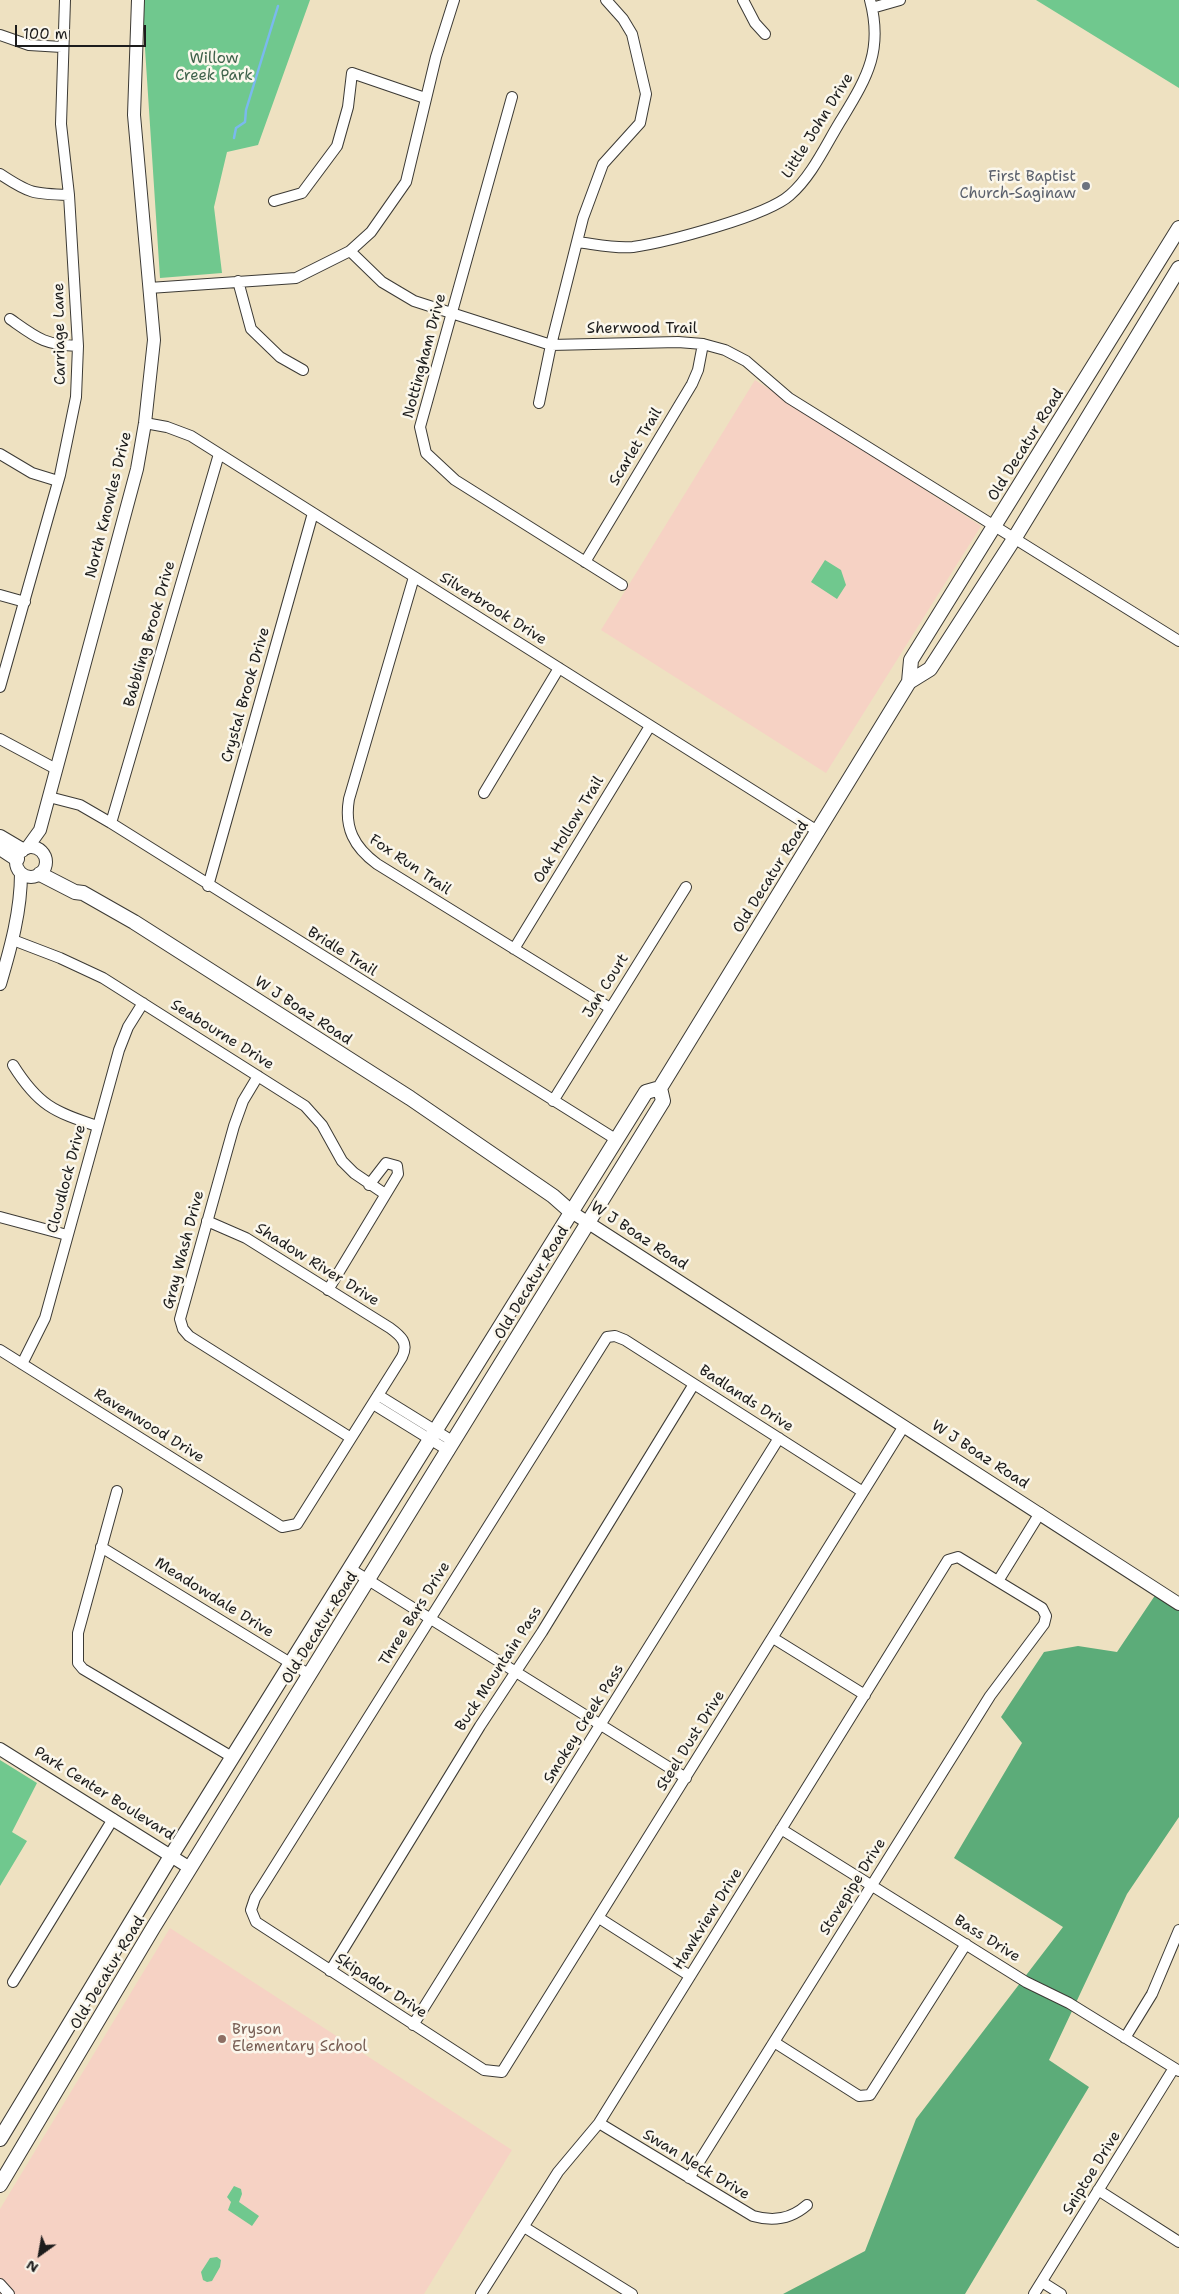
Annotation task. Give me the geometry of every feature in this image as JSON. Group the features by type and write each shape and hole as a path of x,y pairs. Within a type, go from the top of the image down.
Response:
{"main road":[{"name":"Old Decatur Road","path":"0,2139 171,1856 570,1211 646,1092 660,1088 818,832 908,682 912,660 1179,228"},
{"name":"Old Decatur Road","path":"908,682 930,669 1014,540 1179,268"},
{"path":"1067,410 1085,421"},
{"path":"0,836 22,852"},
{"path":"0,848 22,852"},
{"name":"W J Boaz Road","path":"41,868 80,885 83,893 134,922 410,1098 553,1196 570,1211"},
{"name":"Old Decatur Road","path":"0,2185 190,1868 369,1581 663,1101 660,1088"},
{"path":"78,2009 99,2021"}],"street":[{"name":"Carriage Lane","path":"0,687 58,481 76,397 78,346 69,195 61,124 64,0"},
{"name":"North Knowles Drive","path":"41,868 40,830 137,469 145,423 154,340 134,115 138,0"},
{"path":"149,288 296,278 350,251 371,232 406,182 425,98 454,0"},
{"path":"539,403 551,345 583,218 603,164 640,123 646,94 632,34 623,19 606,0"},
{"path":"743,0 755,23 765,34"},
{"path":"871,4 900,0"},
{"name":"Little John Drive","path":"577,242 632,247 694,232 766,209 786,199 808,173 870,70 875,43 871,4"},
{"path":"0,35 29,45 62,47"},
{"path":"274,201 302,193 337,146 348,107 352,72 425,98"},
{"name":"Nottingham Drive","path":"512,97 420,427 426,453 456,480 622,585"},
{"path":"0,174 25,191 69,195"},
{"name":"Sherwood Trail","path":"350,251 382,282 414,301 551,345 678,342 703,344 725,350 746,361 790,398 1014,540 1179,641"},
{"path":"238,281 251,329 280,357 303,370"},
{"path":"10,319 42,341 58,346 78,346"},
{"name":"Scarlet Trail","path":"585,562 692,384 698,370 703,344"},
{"name":"Silverbrook Drive","path":"145,423 166,427 191,436 818,832"},
{"path":"0,454 32,473 58,481"},
{"name":"Babbling Brook Drive","path":"111,823 219,454"},
{"name":"Crystal Brook Drive","path":"208,886 313,513"},
{"name":"Fox Run Trail","path":"414,577 349,798 347,811 350,835 365,855 377,864 610,1008"},
{"path":"0,594 25,602"},
{"path":"484,793 559,668"},
{"name":"Oak Hollow Trail","path":"514,949 650,726"},
{"path":"0,739 56,770"},
{"name":"Bridle Trail","path":"49,797 80,805 111,823 208,886 617,1140"},
{"name":"North Knowles Drive","path":"22,852 40,830"},
{"path":"0,984 13,940 21,894 21,873 17,864 22,852 36,848 41,868"},
{"path":"21,873 41,868"},
{"path":"21,894 41,868"},
{"name":"Jan Court","path":"553,1101 686,887"},
{"name":"Seabourne Drive","path":"13,940 83,968 143,1003 305,1106 322,1125 342,1161 369,1184 385,1194"},
{"name":"Cloudlock Drive","path":"22,1364 45,1318 121,1043 143,1003"},
{"path":"13,1065 27,1088 58,1113 98,1126"},
{"name":"Gray Wash Drive","path":"258,1076 247,1093 236,1121 180,1319 185,1333 351,1438"},
{"path":"328,1290 398,1174 397,1166 386,1163 369,1184"},
{"name":"W J Boaz Road","path":"570,1211 1179,1604"},
{"path":"0,1217 68,1235"},
{"name":"Shadow River Drive","path":"207,1221 236,1233 398,1333 405,1344 402,1357 375,1399"},
{"name":"Badlands Drive","path":"611,1335 625,1340 863,1492"},
{"name":"Three Bars Drive","path":"251,1914 251,1905 255,1898 599,1348 607,1337 611,1335"},
{"name":"Ravenwood Drive","path":"0,1350 282,1527 297,1524 351,1438"},
{"name":"Buck Mountain Pass","path":"330,1971 694,1384"},
{"path":"351,1438 375,1399 451,1447"},
{"name":"Steel Dust Drive","path":"502,2072 904,1426"},
{"name":"Smokey Creek Pass","path":"413,2025 779,1438"},
{"path":"117,1492 78,1633 78,1663 83,1669 232,1758"},
{"path":"998,1582 1040,1513"},
{"name":"Meadowdale Drive","path":"102,1547 310,1675"},
{"name":"Hawkview Drive","path":"481,2294 570,2155 599,2123 948,1560 954,1557 998,1582"},
{"path":"349,1568 686,1778"},
{"name":"Stovepipe Drive","path":"689,2178 990,1696 1032,1643 1044,1624 1046,1616 1042,1608 998,1582"},
{"path":"773,1638 865,1695"},
{"name":"Park Center Boulevard","path":"0,1748 190,1868"},
{"path":"13,1982 113,1820"},
{"name":"Bass Drive","path":"781,1829 1026,1982 1069,2003 1177,2070"},
{"name":"Skipador Drive","path":"251,1914 263,1927 484,2070 502,2072"},
{"path":"599,1918 690,1976"},
{"path":"1125,2038 1152,1994 1179,1930"},
{"path":"774,2042 859,2096 867,2097 873,2092 966,1944"},
{"name":"Sniptoe Drive","path":"1034,2294 1098,2190 1177,2070"},
{"name":"Swan Neck Drive","path":"599,2123 738,2209 763,2219 782,2219 794,2214 807,2205"},
{"path":"1098,2190 1179,2242"},
{"path":"524,2227 632,2294"},
{"path":"1042,2282 1061,2294"},
{"path":"0,2284 9,2294"}],"shaded area":[{"path":"755,380 981,526 826,773 601,630"},
{"name":"Bryson Elementary School","path":"170,1928 512,2150 424,2294 0,2294 0,2209"}],"green space":[{"name":"Willow Creek Park","path":"144,0 310,0 258,145 227,152 214,207 222,273 160,278 143,18"},
{"path":"1036,0 1179,0 1179,88"},
{"path":"825,560 841,570 846,585 837,599 811,582"},
{"path":"1156,1594 1179,1609 1179,1817 1127,1894 1049,2060 1089,2087 965,2294 783,2294 865,2251 916,2119 1063,1927 954,1858 1022,1743 1001,1717 1044,1652 1078,1646 1117,1652"},
{"path":"0,1760 37,1783 12,1832 27,1841 0,1886"},
{"path":"234,2186 241,2189 242,2194 239,2202 259,2216 252,2226 228,2210 231,2202 227,2197"},
{"path":"217,2257 221,2260 220,2267 212,2281 207,2282 203,2280 201,2272 210,2258"}],"waterway":[{"path":"234,138 236,128 245,122 246,110 278,6"}],"place":[{"name":"First Baptist Church-Saginaw","path":"1086,186"},
{"name":"Bryson Elementary School","path":"222,2039"}]}
